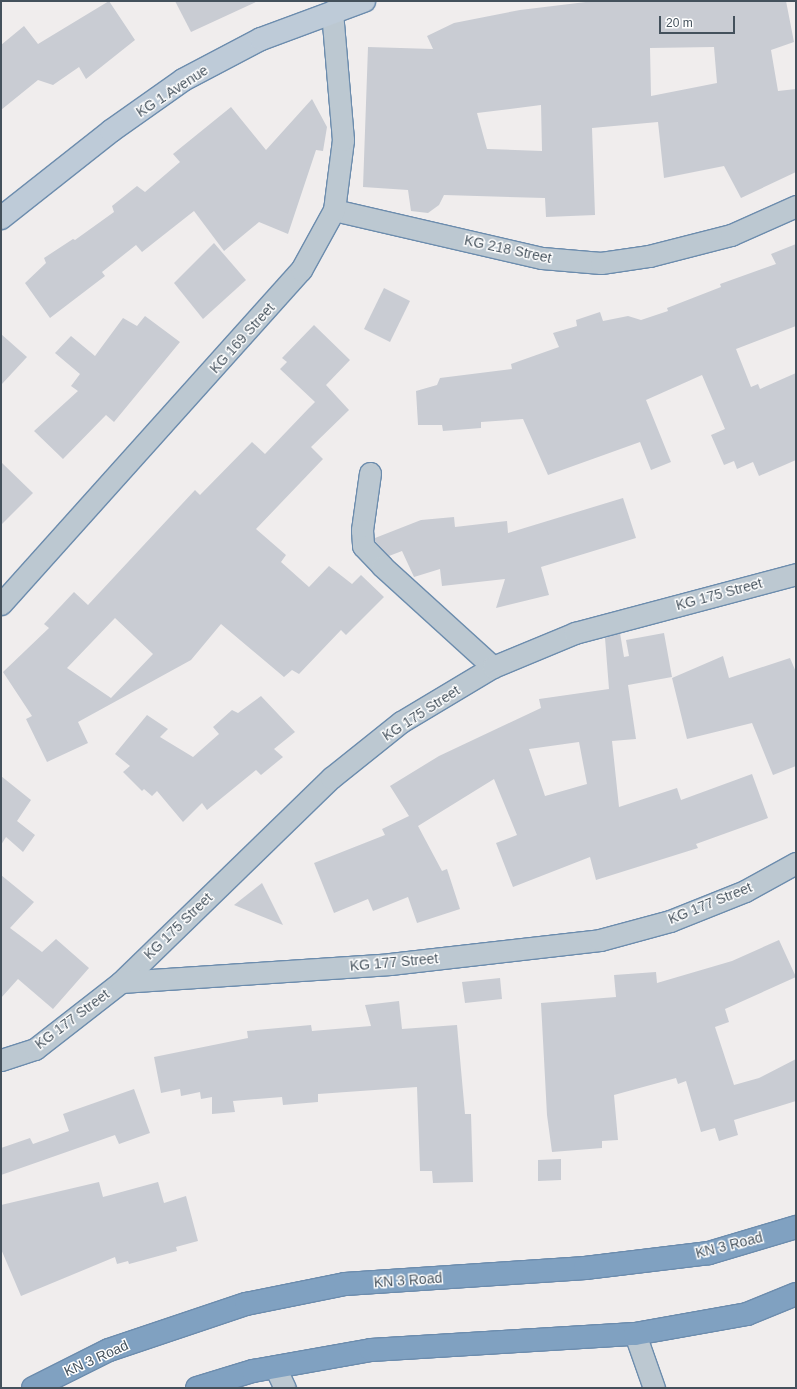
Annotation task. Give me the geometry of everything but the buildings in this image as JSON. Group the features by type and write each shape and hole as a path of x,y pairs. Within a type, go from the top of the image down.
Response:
{"highway":[{"name":"KN 3 Road","path":"33,1388 109,1350 246,1304 345,1284 585,1268 709,1253 796,1227"},
{"path":"197,1388 275,1367 371,1350 635,1334 747,1314 796,1294"}],"street":[{"name":"KG 1 Avenue","path":"1,218 111,131 183,80 260,39 332,11 364,1"},
{"name":"KG 169 Street","path":"1,604 301,270 334,210 343,140 332,11"},
{"name":"KG 218 Street","path":"334,210 542,258 601,263 649,256 730,235 796,206"},
{"path":"370,473 362,530 363,546 382,566 493,667"},
{"name":"KG 175 Street","path":"121,982 331,778 401,722 493,667 575,633 796,574"},
{"name":"KG 177 Street","path":"1,1060 35,1049 121,982 390,964 600,940 670,921 745,891 796,863"},
{"path":"635,1334 654,1388"},
{"path":"275,1367 285,1388"}]}
